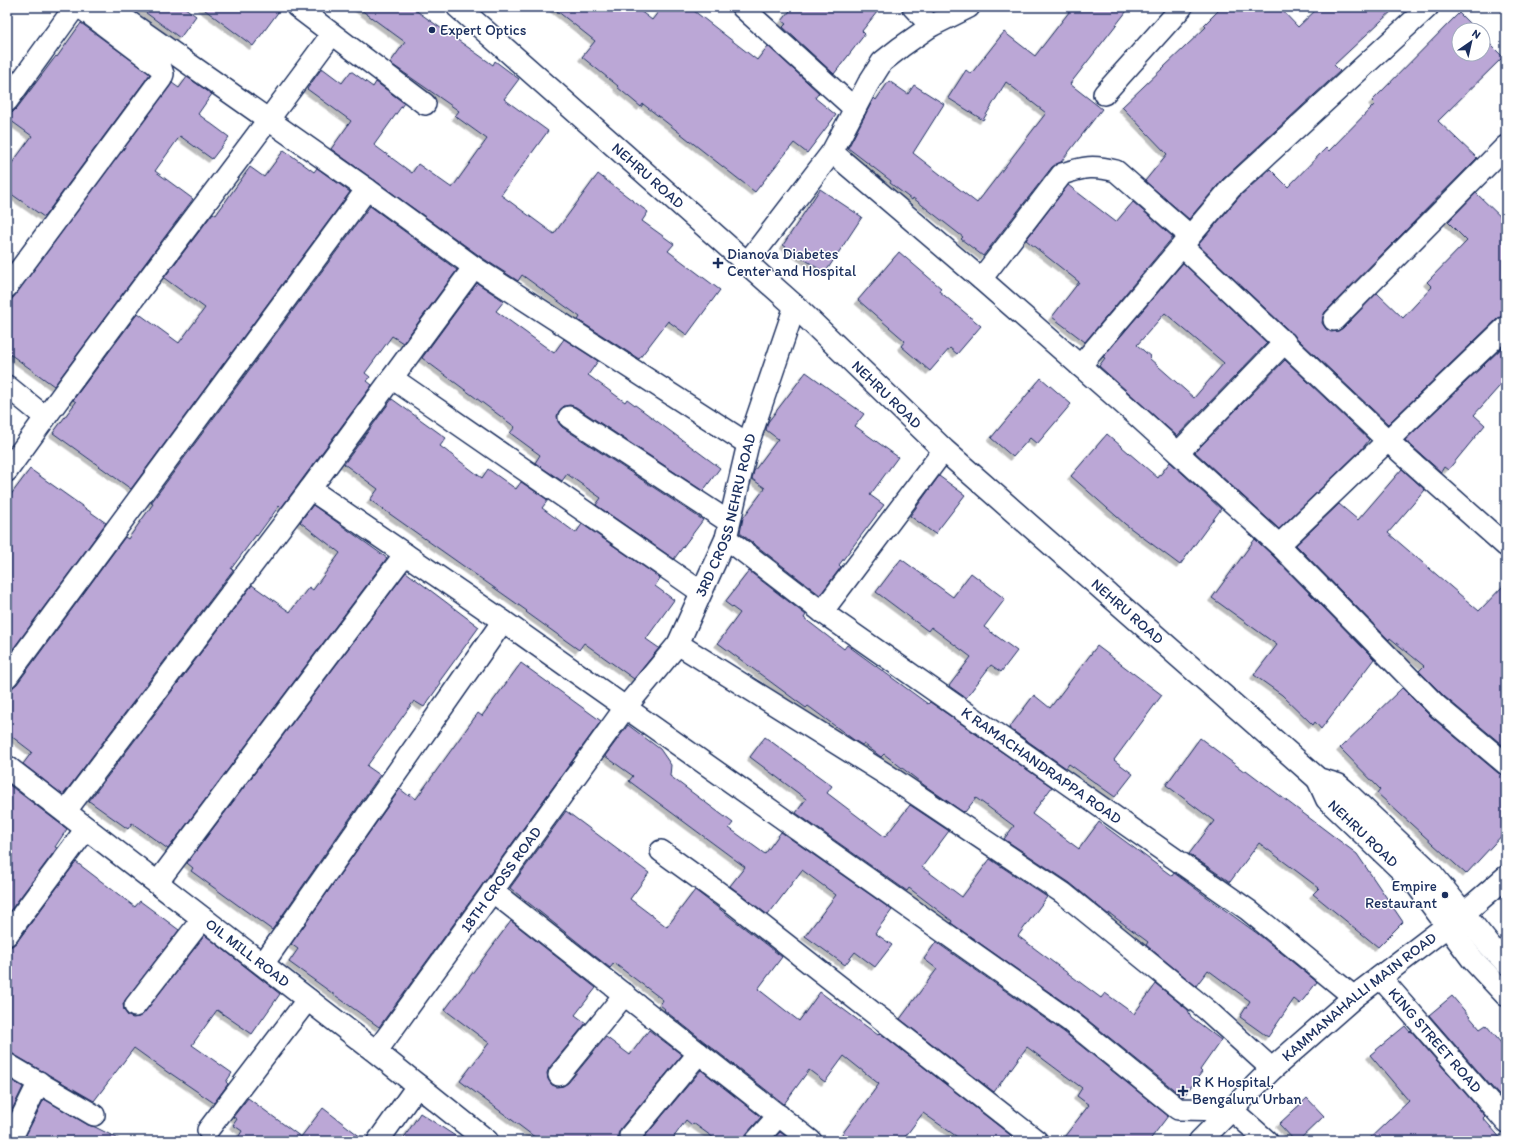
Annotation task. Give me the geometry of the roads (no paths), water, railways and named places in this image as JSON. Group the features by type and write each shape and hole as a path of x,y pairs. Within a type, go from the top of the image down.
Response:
{"main road":[{"name":"NEHRU ROAD","path":"458,7 795,306 944,450 1318,778 1338,785 1346,792 1431,873 1473,960 1506,995"},
{"name":"OIL MILL ROAD","path":"7,767 308,999 487,1141"},
{"name":"KAMMANAHALLI MAIN ROAD","path":"1200,1141 1272,1069 1354,997 1455,920 1506,877"},
{"name":"NEHRU ROAD","path":"1455,920 1490,946 1506,963"}],"street":[{"path":"108,7 367,189 474,267 748,444"},
{"path":"297,7 425,104"},
{"path":"742,7 855,109"},
{"path":"913,7 931,26"},
{"path":"747,264 832,152 868,84 882,62 901,46 931,26 969,7"},
{"path":"1104,94 1182,7"},
{"path":"1080,366 1231,188 1428,7"},
{"path":"7,101 72,11 76,8 84,10 161,68 162,71 161,80 7,288"},
{"path":"7,471 45,417 332,34"},
{"path":"1334,320 1506,146"},
{"path":"832,152 1080,366 1279,545 1437,706 1506,764"},
{"path":"981,279 1062,174 1083,167 1100,167 1116,171 1285,342 1388,441 1506,546"},
{"path":"7,678 367,189"},
{"path":"65,812 310,489 474,267"},
{"name":"3RD CROSS NEHRU ROAD","path":"625,708 678,644 728,530 748,444 795,306"},
{"path":"1279,545 1506,327"},
{"path":"1178,454 1285,342"},
{"path":"392,378 701,592"},
{"path":"7,386 45,417"},
{"name":"K RAMACHANDRAPPA ROAD","path":"569,417 728,530 822,612 1248,910 1354,997"},
{"path":"822,612 944,450"},
{"path":"310,489 503,621 1071,1022 1178,1109 1232,1110 1267,1141"},
{"path":"157,883 405,554"},
{"path":"263,964 503,621"},
{"path":"678,644 887,774 1063,894 1207,1010 1272,1069"},
{"name":"18TH CROSS ROAD","path":"376,1052 625,708"},
{"path":"7,935 86,829"},
{"path":"661,851 733,903 1037,1141"},
{"path":"492,891 811,1141"},
{"path":"135,1006 203,918"},
{"name":"KING STREET ROAD","path":"1380,977 1506,1122"},
{"path":"559,1075 625,994"},
{"path":"208,1130 308,999"},
{"path":"630,1136 699,1053"},
{"path":"7,1064 94,1115"},
{"path":"10,1141 39,1082"},
{"path":"378,1141 418,1085"},
{"path":"756,1141 779,1115"}],"place":[{"name":"Expert Optics","path":"432,30"},
{"name":"Dianova Diabetes Center and Hospital","path":"718,263"},
{"name":"Empire Restaurant","path":"1445,895"},
{"name":"R K Hospital, Bengaluru Urban","path":"1183,1091"}]}
